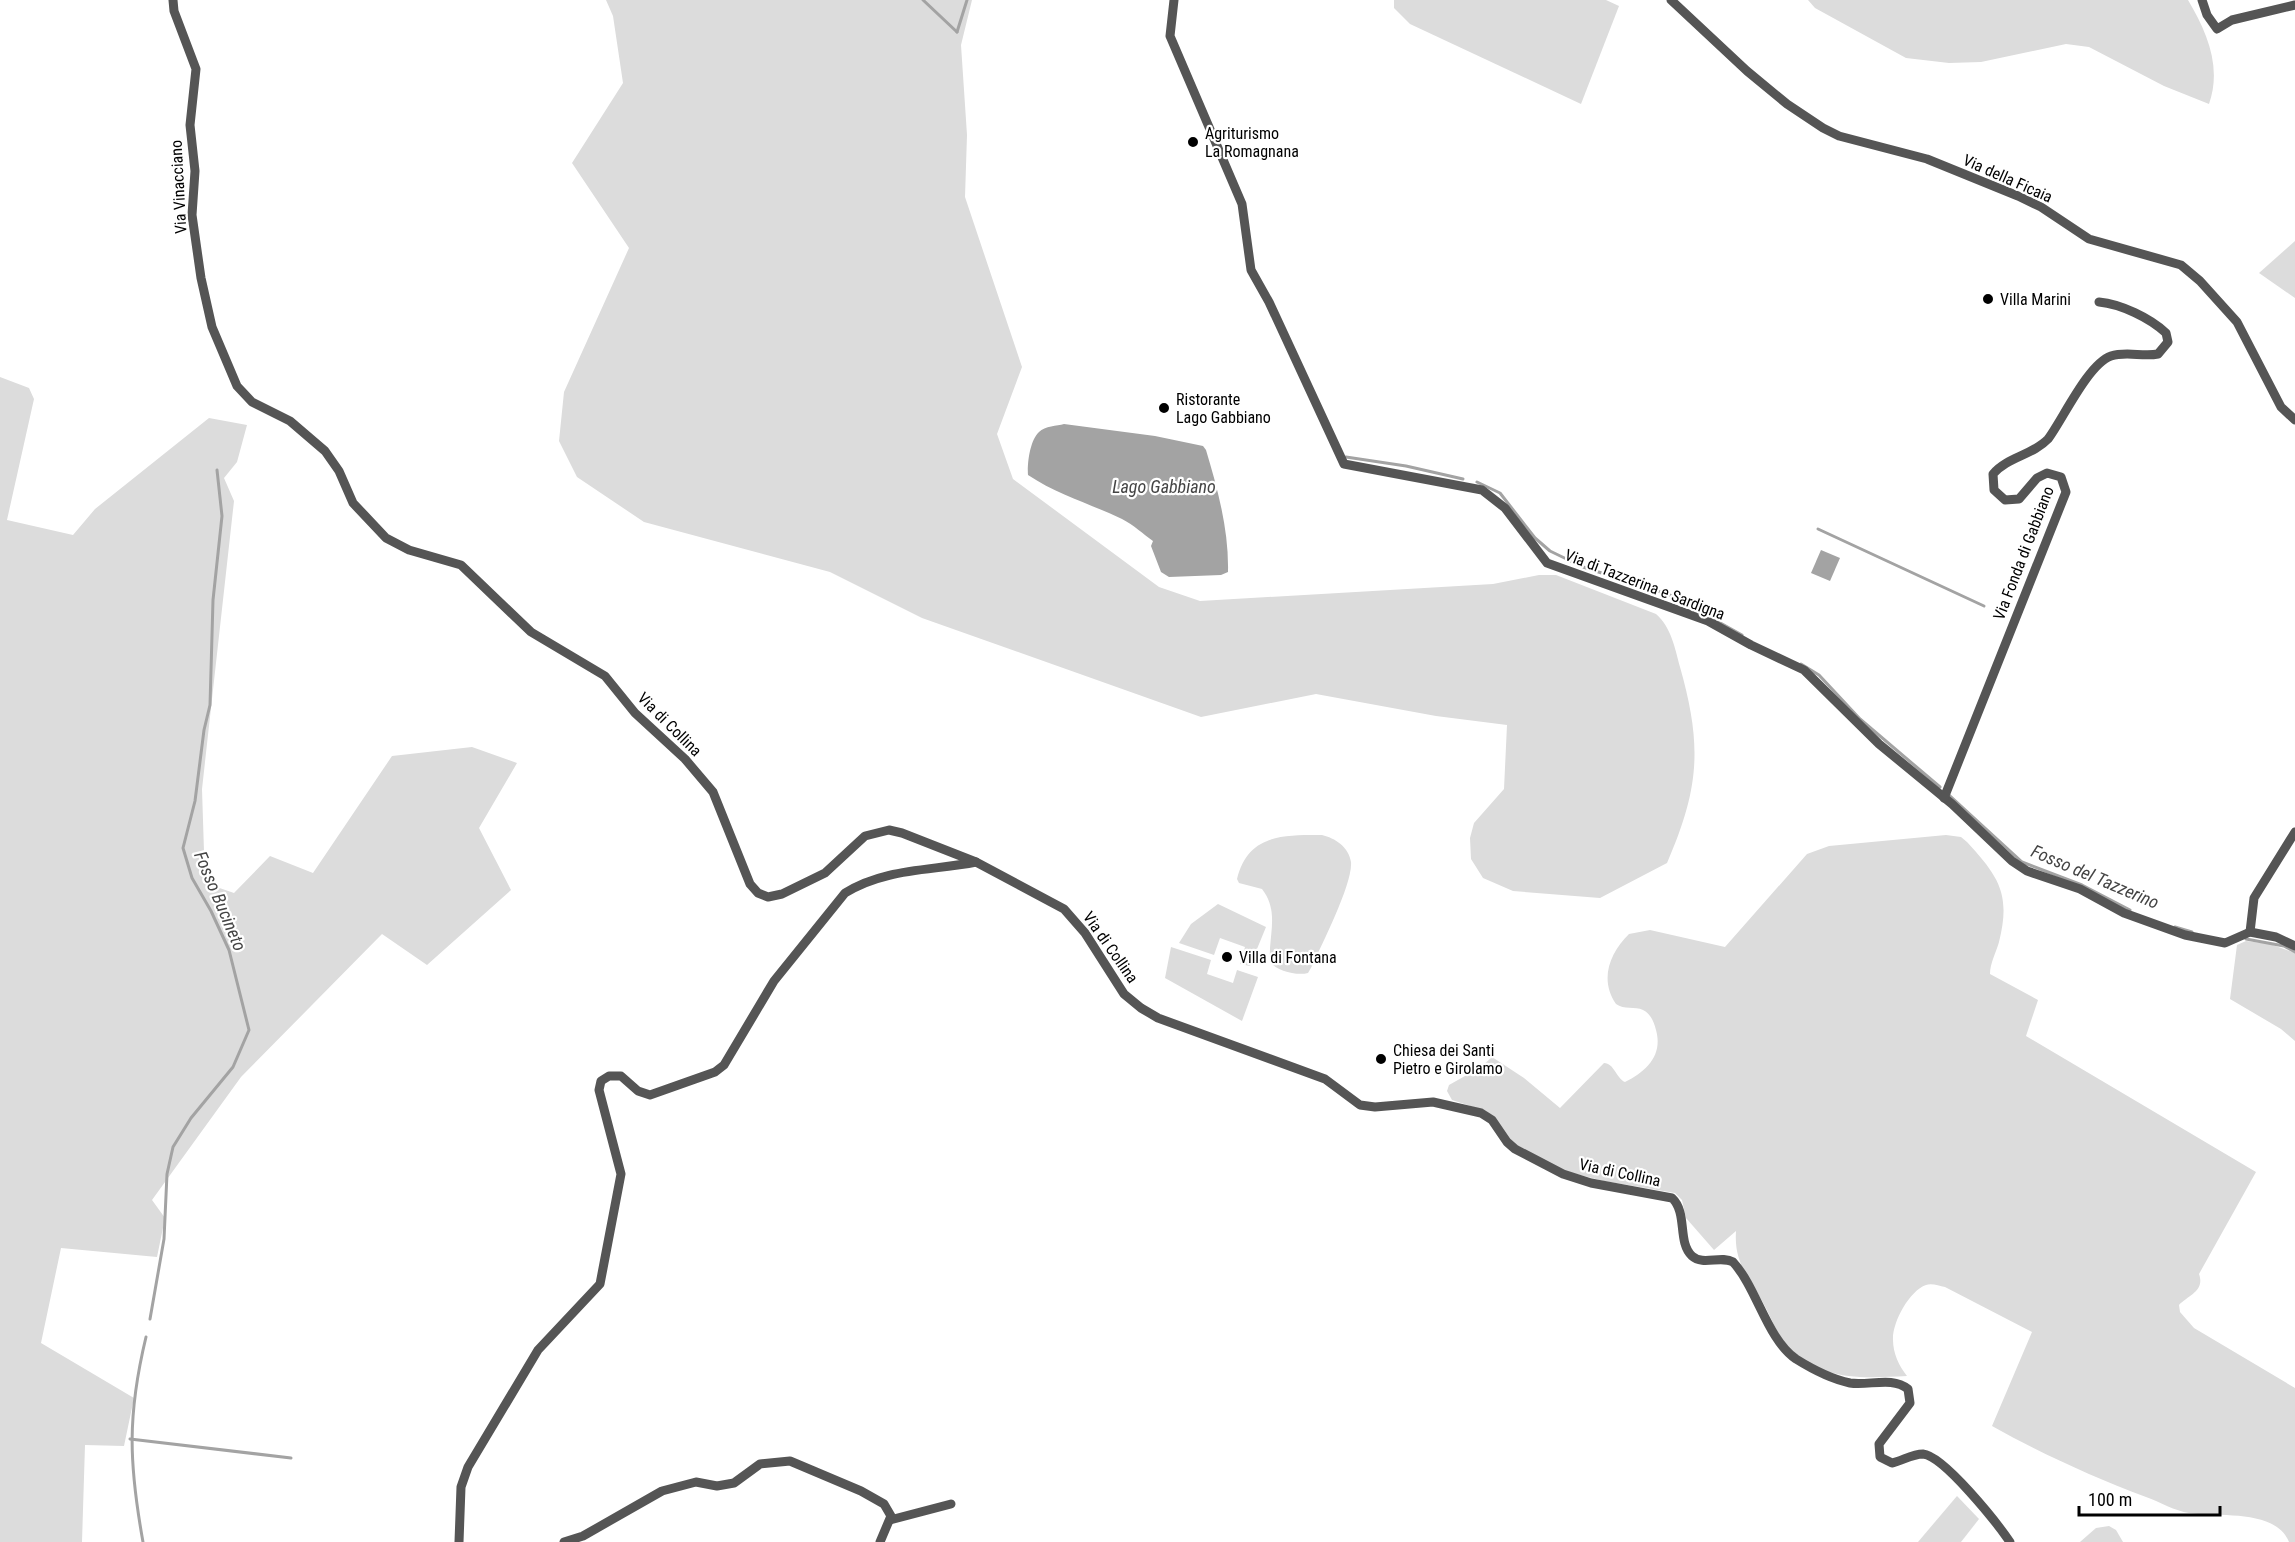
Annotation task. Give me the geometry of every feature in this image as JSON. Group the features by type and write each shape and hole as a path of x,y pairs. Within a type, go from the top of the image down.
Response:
{"street":[{"name":"Via Vinacciano","path":"173,0 174,11 196,69 190,118 195,171 192,215 199,266 212,327 230,373"},
{"name":"Via di Tazzerina e Sardigna","path":"1174,0 1170,36 1242,204 1251,270 1269,302 1344,464 1465,486 1491,495 1505,508 1547,563 1708,621 1751,645 1804,670 1864,731 1944,798 2012,861 2027,871 2088,892 2124,913 2185,935 2225,943 2250,932"},
{"name":"Via della Ficaia","path":"1671,0 1747,71 1787,104 1823,128 1839,136 1934,162 2030,201 2090,239 2167,260 2190,271 2237,322 2281,407 2295,420"},
{"path":"2202,0 2207,15 2217,29 2232,20 2295,5"},
{"name":"Via Fonda di Gabbiano","path":"1944,798 2066,492 2061,477 2047,473 2037,478 2019,499 2005,500 1994,490 1993,474 2003,465 2039,447 2048,439 2096,368 2105,359 2120,354 2158,354 2168,342 2166,333 2154,324 2120,307 2099,302"},
{"name":"Via di Collina","path":"230,373 237,386 252,402 290,421 325,451 339,471 354,503 380,534 402,547 461,565 531,633 605,676 635,713 685,759 713,792 750,884 758,893 768,897 793,890 831,868 858,840 881,831 902,833 976,862 1069,913 1124,993 1141,1008 1158,1018 1325,1079 1360,1105 1375,1107 1434,1102 1481,1113 1492,1120 1506,1142 1515,1149 1563,1174 1591,1183 1672,1198 1679,1208 1689,1251 1700,1260 1724,1258 1733,1262 1778,1339 1794,1358 1842,1381 1862,1384 1893,1383 1908,1389 1910,1403 1879,1444 1880,1457 1889,1463 1920,1454 1934,1458 1973,1496 2010,1542"},
{"path":"2295,832 2254,898 2250,932 2276,937 2295,946"},
{"path":"459,1542 460,1487 468,1467 538,1350 600,1284 621,1174 599,1090 601,1081 609,1076 621,1076 638,1091 650,1095 716,1072 734,1052 774,981 845,893 872,878 940,870 976,862"},
{"path":"564,1542 583,1536 662,1491 696,1482 717,1486 734,1483 760,1464 790,1461 880,1502 889,1511 890,1520 880,1542"},
{"path":"890,1520 951,1504"}],"shaded area":[{"path":"606,0 972,0 961,45 967,135 965,197 1022,367 997,434 1013,479 1159,587 1200,601 1493,584 1539,575 1556,575 1656,614 1669,631 1674,645 1687,695 1694,743 1694,766 1686,811 1667,863 1600,898 1513,891 1483,878 1471,859 1470,838 1474,823 1504,789 1507,725 1436,716 1316,694 1201,717 922,618 830,572 644,522 577,477 559,441 564,392 629,248 572,163 623,83 613,16"},
{"path":"1394,0 1606,0 1619,6 1581,104 1410,24 1394,8"},
{"path":"1808,0 2188,0 2201,25 2210,50 2213,63 2213,90 2209,104 2164,86 2089,47 2066,44 1981,62 1949,63 1906,58 1815,8"},
{"path":"2295,241 2295,298 2259,273"},
{"path":"0,377 29,388 34,399 7,520 73,535 95,509 209,418 247,425 237,462 224,478 234,501 202,789 205,883 234,893 270,856 313,873 392,756 472,747 517,763 479,828 511,890 427,965 382,934 241,1077 152,1200 165,1218 157,1257 61,1248 41,1343 134,1398 124,1446 85,1445 82,1542 0,1542"},
{"path":"1322,835 1332,838 1344,848 1350,857 1350,872 1336,914 1308,973 1288,972 1277,968 1270,962 1272,915 1267,898 1262,889 1239,883 1237,879 1242,864 1258,845 1281,837"},
{"path":"1946,835 1961,837 1967,842 1987,866 1999,887 2004,911 1999,942 1990,974 2038,1000 2026,1036 2256,1172 2199,1274 2198,1289 2179,1305 2180,1312 2194,1328 2295,1388 2295,1542 2289,1542 2282,1531 2260,1519 2189,1513 2173,1508 2068,1464 1992,1426 2032,1332 1945,1287 1931,1284 1920,1288 1903,1308 1895,1325 1894,1350 1907,1376 1858,1377 1827,1371 1813,1365 1799,1356 1779,1334 1739,1260 1736,1231 1714,1250 1686,1218 1682,1200 1675,1193 1604,1181 1564,1171 1513,1143 1486,1111 1452,1100 1447,1091 1449,1085 1481,1067 1492,1057 1524,1078 1560,1108 1604,1063 1610,1065 1625,1082 1640,1073 1651,1061 1655,1055 1658,1039 1652,1018 1643,1010 1616,1004 1608,985 1612,958 1629,934 1650,930 1725,947 1807,854 1829,846"},
{"path":"1218,904 1266,927 1250,966 1240,964 1245,947 1220,938 1214,955 1179,943 1191,924"},
{"path":"2246,941 2270,944 2295,953 2295,1041 2281,1029 2230,999 2237,945"},
{"path":"1171,947 1211,960 1207,974 1233,983 1237,970 1258,977 1242,1021 1165,978"},
{"path":"1957,1496 1979,1519 1961,1542 1918,1542"},
{"path":"2109,1526 2116,1530 2123,1542 2080,1542 2096,1528"}],"water":[{"name":"Lago Gabbiano","path":"1064,424 1155,436 1203,446 1222,511 1227,541 1228,572 1221,575 1169,577 1161,572 1151,546 1153,541 1134,527 1122,519 1051,488 1028,475 1030,452 1036,436 1044,428"},
{"path":"1821,550 1840,558 1830,581 1811,573"}],"waterway":[{"path":"923,0 957,32"},
{"path":"957,32 967,0"},
{"path":"1346,457 1406,466 1463,479"},
{"name":"Fosso Bucineto","path":"150,1319 164,1239 167,1174 173,1147 191,1118 233,1067 249,1030 229,950 211,911 192,878 183,848 195,801 204,730 210,705 213,600 222,516 217,470"},
{"path":"1477,482 1500,493 1535,538 1550,551 1583,567 1670,595 1742,635"},
{"path":"1818,529 1984,606"},
{"name":"Fosso del Tazzerino","path":"1801,664 1819,675 1860,719 1940,787"},
{"name":"Fosso del Tazzerino","path":"1949,795 2022,862 2082,885 2130,910"},
{"name":"Fosso del Tazzerino","path":"2175,927 2192,932"},
{"name":"Fosso del Tazzerino","path":"2246,939 2284,946 2295,952"},
{"name":"Fosso Bucineto","path":"143,1542 135,1488 132,1440 136,1391 146,1337"},
{"path":"130,1439 291,1458"}],"place":[{"name":"Agriturismo La Romagnana","path":"1193,142"},
{"name":"Villa Marini","path":"1988,299"},
{"name":"Ristorante Lago Gabbiano","path":"1164,408"},
{"name":"Villa di Fontana","path":"1227,957"},
{"name":"Chiesa dei Santi Pietro e Girolamo","path":"1381,1059"}]}
